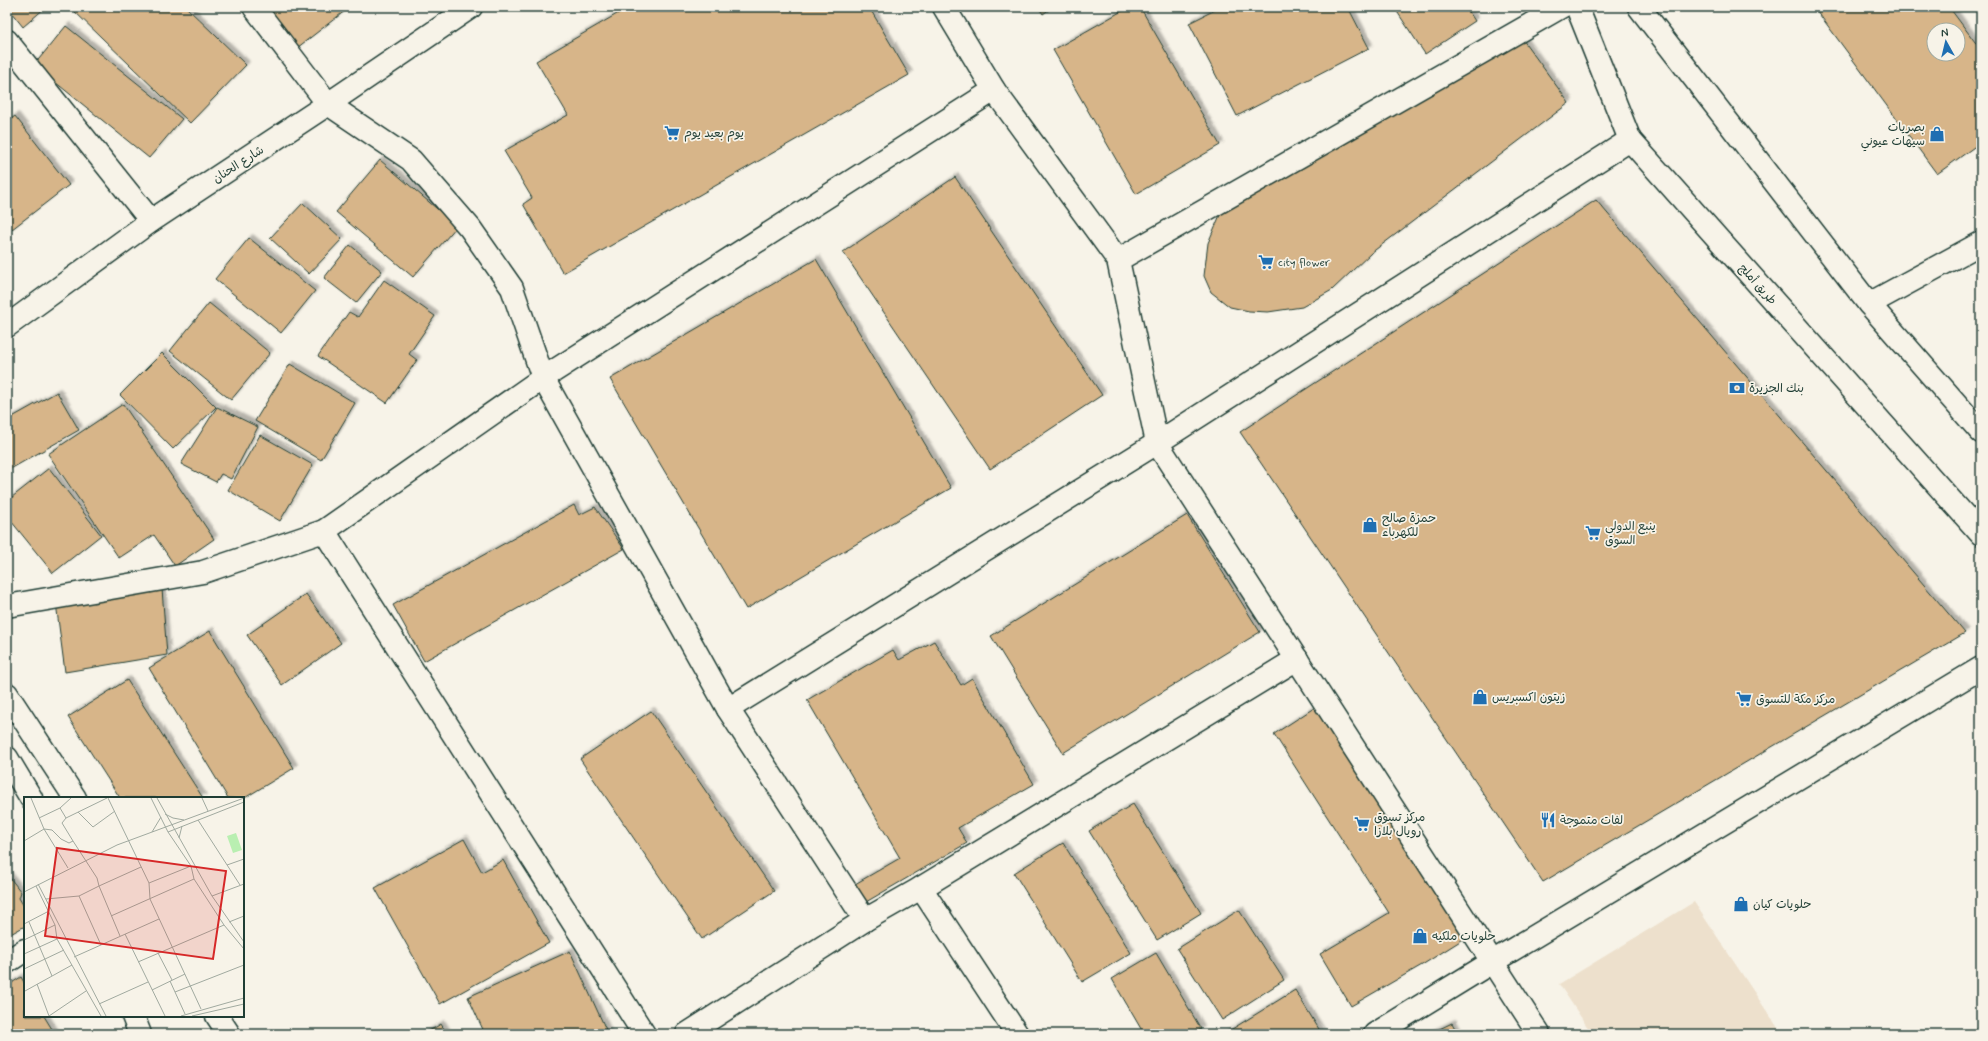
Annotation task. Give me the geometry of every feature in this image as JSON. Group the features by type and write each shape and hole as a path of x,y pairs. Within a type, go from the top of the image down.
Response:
{"main road":[{"path":"254,7 328,104 411,160 470,228 512,288 543,378 728,709 865,920"},
{"name":"شارع الحنان","path":"7,326 151,222 471,7"},
{"path":"944,7 994,90 1118,260 1158,443 1539,1034"},
{"path":"1118,260 1561,7"},
{"name":"طريق أملج","path":"1577,7 1630,140 1981,534"},
{"path":"1638,7 1869,304 1981,432"},
{"path":"7,41 151,222"},
{"path":"7,606 203,572 324,531 543,378 994,90"},
{"path":"728,709 1158,443 1630,140"},
{"path":"1869,304 1981,243"},
{"path":"324,531 644,1034"},
{"path":"687,1034 865,920 922,888 1297,659"},
{"path":"1375,1034 1981,668"},
{"path":"7,694 74,797"},
{"path":"7,758 30,797"},
{"path":"922,888 1017,1034"},
{"path":"7,962 24,951"},
{"path":"133,1017 140,1034"},
{"path":"218,1017 229,1034"}],"shaded area":[{"path":"1694,902 1782,1034 1592,1034 1559,984"}],"building":[{"path":"7,7 46,7 23,27"},
{"path":"74,7 186,7 246,65 190,123 72,9"},
{"path":"259,7 350,7 293,51"},
{"name":"يوم بعيد يوم","path":"629,7 869,7 909,75 563,273 523,204 532,198 504,151 568,115 536,61"},
{"path":"1038,7 1053,7 1043,14"},
{"path":"1129,7 1140,7 1220,145 1136,194 1053,50"},
{"path":"1221,7 1348,7 1369,48 1237,116 1189,23"},
{"path":"1394,7 1466,7 1475,21 1425,54"},
{"path":"1814,7 1949,7 1960,22 1926,22 1926,62 1966,62 1966,30 1981,50 1981,142 1937,174"},
{"path":"66,26 182,119 149,158 34,65"},
{"path":"1523,40 1569,103 1371,253 1332,290 1302,307 1268,312 1249,311 1230,307 1211,292 1204,276 1208,243 1223,208"},
{"path":"15,116 69,185 7,233 7,122"},
{"path":"380,160 457,226 413,277 336,212"},
{"path":"955,177 1102,395 990,469 843,252"},
{"name":"ينبع الدولى السوق","path":"1596,200 1965,633 1543,882 1240,432"},
{"path":"303,203 342,239 309,274 270,238"},
{"path":"249,238 315,291 281,333 215,279"},
{"path":"350,245 382,271 356,303 324,278"},
{"path":"816,259 951,488 746,609 610,379"},
{"path":"384,280 435,316 409,354 417,360 387,403 318,356 349,312 358,317"},
{"path":"209,303 270,353 231,400 170,351"},
{"path":"162,353 216,407 173,449 120,395"},
{"path":"290,364 355,403 321,460 255,421"},
{"path":"57,392 79,430 7,471 7,420"},
{"path":"123,404 214,539 175,566 154,535 119,558 48,454"},
{"path":"217,407 258,427 231,479 221,474 216,482 181,464"},
{"path":"260,435 313,465 280,521 228,490"},
{"path":"49,468 101,535 53,573 7,516 7,501"},
{"path":"574,505 579,515 595,507 624,549 424,661 393,605"},
{"path":"1187,515 1260,632 1063,753 991,636"},
{"path":"162,589 167,655 65,672 56,603"},
{"path":"306,594 341,643 282,685 247,635"},
{"path":"210,631 294,768 244,798 244,797 227,797 149,668"},
{"path":"934,641 961,685 972,678 1034,784 958,828 967,843 866,902 855,884 900,858 807,700 893,650 899,660"},
{"path":"127,680 202,797 119,797 68,717"},
{"name":"مركز تسوق رويال بلازا","path":"1317,706 1465,938 1351,1006 1320,954 1389,913 1274,734"},
{"path":"651,711 774,891 702,939 580,759"},
{"path":"1133,804 1201,913 1157,940 1089,831"},
{"path":"464,839 482,872 503,860 549,943 440,1004 375,888"},
{"path":"1063,843 1131,953 1082,982 1014,873"},
{"path":"7,874 21,892 19,898 24,906 24,927 7,936"},
{"path":"1239,910 1284,980 1222,1020 1177,949"},
{"path":"570,951 608,1034 485,1034 468,997"},
{"path":"1156,953 1201,1029 1193,1034 1144,1034 1112,979"},
{"path":"21,977 24,982 24,1017 45,1017 55,1034 7,1034 7,986"},
{"path":"1295,990 1322,1034 1224,1034"},
{"path":"1452,1023 1458,1034 1429,1034"},
{"path":"441,1024 447,1034 424,1034"}],"place":[{"name":"يوم بعيد يوم","path":"672,133"},
{"name":"بصريات سيهات عيوني","path":"1937,134"},
{"name":"city flower","path":"1266,262"},
{"name":"بنك الجزيرة","path":"1737,388"},
{"name":"حمزة صالح للكهرباء","path":"1370,525"},
{"name":"ينبع الدولى السوق","path":"1593,533"},
{"name":"زيتون اكسبريس","path":"1480,697"},
{"name":"مركز مكة للتسوق","path":"1744,699"},
{"name":"لفات متموجة","path":"1548,820"},
{"name":"مركز تسوق رويال بلازا","path":"1362,824"},
{"name":"حلويات كيان","path":"1741,904"},
{"name":"حلويات ملكيه","path":"1420,936"}]}
